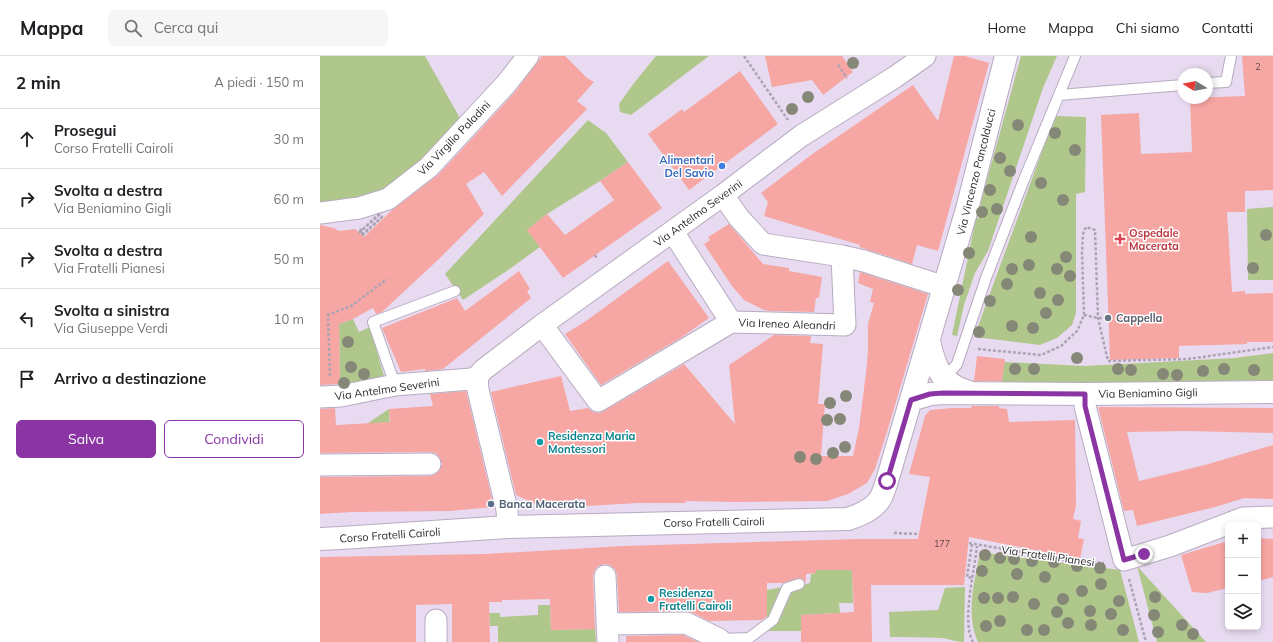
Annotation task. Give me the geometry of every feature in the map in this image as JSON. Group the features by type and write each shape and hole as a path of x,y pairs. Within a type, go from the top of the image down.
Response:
{"main road":[{"name":"Via Vincenzo Pancalducci","path":"945,287 967,209 1006,56"},
{"name":"Corso Fratelli Cairoli","path":"320,539 508,527 848,519 860,515 880,499 887,481 945,287"},
{"path":"928,341 939,373 944,379"},
{"name":"Via Beniamino Gigli","path":"944,379 955,387 976,394"},
{"name":"Via Beniamino Gigli","path":"911,400 930,394 1273,392"}],"street":[{"name":"Via Virgilio Paladini","path":"320,213 360,208 388,199 429,167 506,84 528,56"},
{"name":"Via Antelmo Severini","path":"325,389 341,396 395,385 471,379 476,377 542,325 723,195 801,136 895,77 925,56"},
{"path":"723,195 739,218 763,244 842,256 864,261 945,287"},
{"name":"Via Ireneo Aleandri","path":"672,232 731,322"},
{"name":"Via Ireneo Aleandri","path":"542,325 598,401 731,322 845,326 842,256"},
{"path":"476,377 507,510 508,527"},
{"path":"1085,394 1085,406 1126,568 1170,546 1243,518 1273,517"},
{"path":"320,465 430,464"},
{"path":"605,576 608,633 686,623 719,641"},
{"path":"436,620 436,642"}],"lane":[{"path":"944,379 957,364 986,278 1075,56"},
{"path":"1213,83 1226,82 1231,56"},
{"path":"1059,95 1177,85"},
{"path":"395,385 373,322 455,291"},
{"path":"719,641 749,638 773,620 787,588 800,584"}],"path":[{"path":"744,56 801,136"},
{"path":"838,65 847,78"},
{"path":"359,233 364,228 374,219 379,215 382,217 363,236 360,232 379,214 382,217 363,234"},
{"path":"972,348 1041,355 1061,346 1077,331 1084,315 1082,253 1083,234 1086,227 1094,230 1098,318 1108,362 1188,359 1273,347"},
{"path":"325,389 328,316 351,306 387,279"},
{"path":"1084,315 1098,318 1108,318"},
{"path":"894,533 919,534"},
{"name":"Via Fratelli Pianesi","path":"973,578 967,577 971,549 970,544 1079,562 1115,564 1126,568"},
{"path":"973,642 970,637 968,608 977,546"},
{"path":"1126,568 1146,642"}],"green space":[{"path":"320,56 425,56 461,120 419,163 376,195 320,203"},
{"path":"656,56 709,56 631,115 620,112 619,104"},
{"path":"1021,56 1057,56 1043,88 988,251 975,273 964,305 957,336 952,335 976,218 979,218 982,206 980,205"},
{"path":"1055,116 1086,117 1085,192 1076,194 1076,313 1072,325 1057,338 1040,345 974,337"},
{"path":"588,120 606,133 628,162 547,214 527,230 540,247 463,300 445,274"},
{"path":"1273,207 1273,280 1248,280 1247,209"},
{"path":"353,319 359,332 370,327 386,383 340,389 339,324"},
{"path":"1273,353 1273,380 1083,384 1002,382 1004,362 1085,366 1234,358"},
{"path":"389,409 390,438 370,439 368,423"},
{"path":"980,552 1120,570 1139,642 978,642 972,620 972,597"},
{"path":"1137,566 1206,642 1157,642"},
{"path":"816,570 852,570 853,603 839,603 840,613 801,615 801,631 763,631 791,589 810,583 811,574 816,573"},
{"path":"783,587 772,616 767,620 767,590"},
{"path":"965,587 964,642 942,638 890,637 889,612 938,610 945,588"},
{"path":"538,605 550,605 551,630 595,629 596,642 498,642 498,626 490,626 489,613 500,613 500,617 538,615"}],"building":[{"path":"542,56 565,56 587,78 594,82 577,101 587,109 502,196 484,172 466,184 484,214 440,258 382,312 376,314 373,308 353,319 339,324 340,384 320,385 320,225 334,228 339,231 355,229 364,237 392,210 438,175 515,92"},
{"path":"765,56 842,56 853,72 823,95 812,80 772,87"},
{"path":"954,56 965,56 989,63 938,251 917,245 912,264 859,247 860,245 764,216 768,202 761,193 811,155 913,85 938,121"},
{"path":"1242,56 1273,56 1273,190 1245,191 1245,212 1227,212 1232,292 1245,291 1245,294 1273,293 1273,342 1179,346 1179,358 1110,360 1101,115 1139,113 1141,154 1192,152 1190,104 1213,104 1213,97 1245,96"},
{"path":"740,71 778,124 689,190 648,134 682,109 684,112"},
{"path":"628,162 662,208 563,278 527,230 547,214 565,235 614,200 600,181"},
{"path":"729,224 763,264 789,268 789,271 822,277 819,298 816,298 814,312 764,310 744,300 732,286 704,244 710,240 708,237"},
{"path":"668,261 709,318 682,337 601,385 565,334 586,321"},
{"path":"519,271 530,289 527,291 531,298 443,369 425,371 425,369 401,372 382,328 457,298 465,311"},
{"path":"860,272 928,294 887,432 875,469 867,483 848,494 827,501 685,501 686,503 638,503 586,506 585,499 535,504 516,495 491,392 561,376 570,411 588,408 593,412 599,413 684,364 735,424 729,365 774,335 811,336 810,343 823,344 818,404 825,404 821,456 853,456 859,428 866,373 868,324 874,303 870,302 873,289 858,283"},
{"path":"977,356 1005,359 1002,381 974,381"},
{"path":"466,391 494,507 449,511 352,512 320,514 320,477 430,476 436,474 440,470 442,464 436,453 430,452 320,453 320,409 335,408 336,425 390,422 389,409 433,406 430,394"},
{"path":"972,406 999,406 999,408 1007,409 1009,422 1075,420 1076,506 1073,519 1081,521 1078,538 1084,539 1080,559 969,537 964,585 871,585 872,642 801,642 801,615 854,612 852,570 816,570 816,573 806,574 806,582 800,578 783,583 767,583 767,616 762,620 709,621 686,611 619,612 617,575 615,569 610,565 605,564 598,566 594,571 593,576 595,629 551,630 550,599 502,600 502,602 489,602 490,642 452,642 452,604 416,605 416,642 320,642 320,557 485,554 623,546 858,539 918,539 930,477 909,474 925,416 930,410 971,408"},
{"path":"1098,407 1273,408 1273,433 1187,431 1127,432 1139,481 1205,465 1273,445 1273,499 1244,498 1215,507 1137,526 1133,510 1124,511"},
{"path":"1261,538 1273,539 1273,577 1261,580"},
{"path":"1225,542 1225,589 1207,593 1192,592 1181,555"},
{"path":"683,635 698,642 626,642 626,636"}],"place":[{"name":"Alimentari Del Savio","path":"722,166"},
{"name":"Ospedale Macerata","path":"1120,239"},
{"name":"Cappella","path":"1108,318"},
{"name":"Residenza Maria Montessori","path":"540,442"},
{"name":"Banca Macerata","path":"491,504"},
{"name":"Residenza Fratelli Cairoli","path":"651,599"}],"route":[{"path":"887,481 911,400 930,394 943,393 1085,394 1085,406 1124,560 1144,554"}]}
